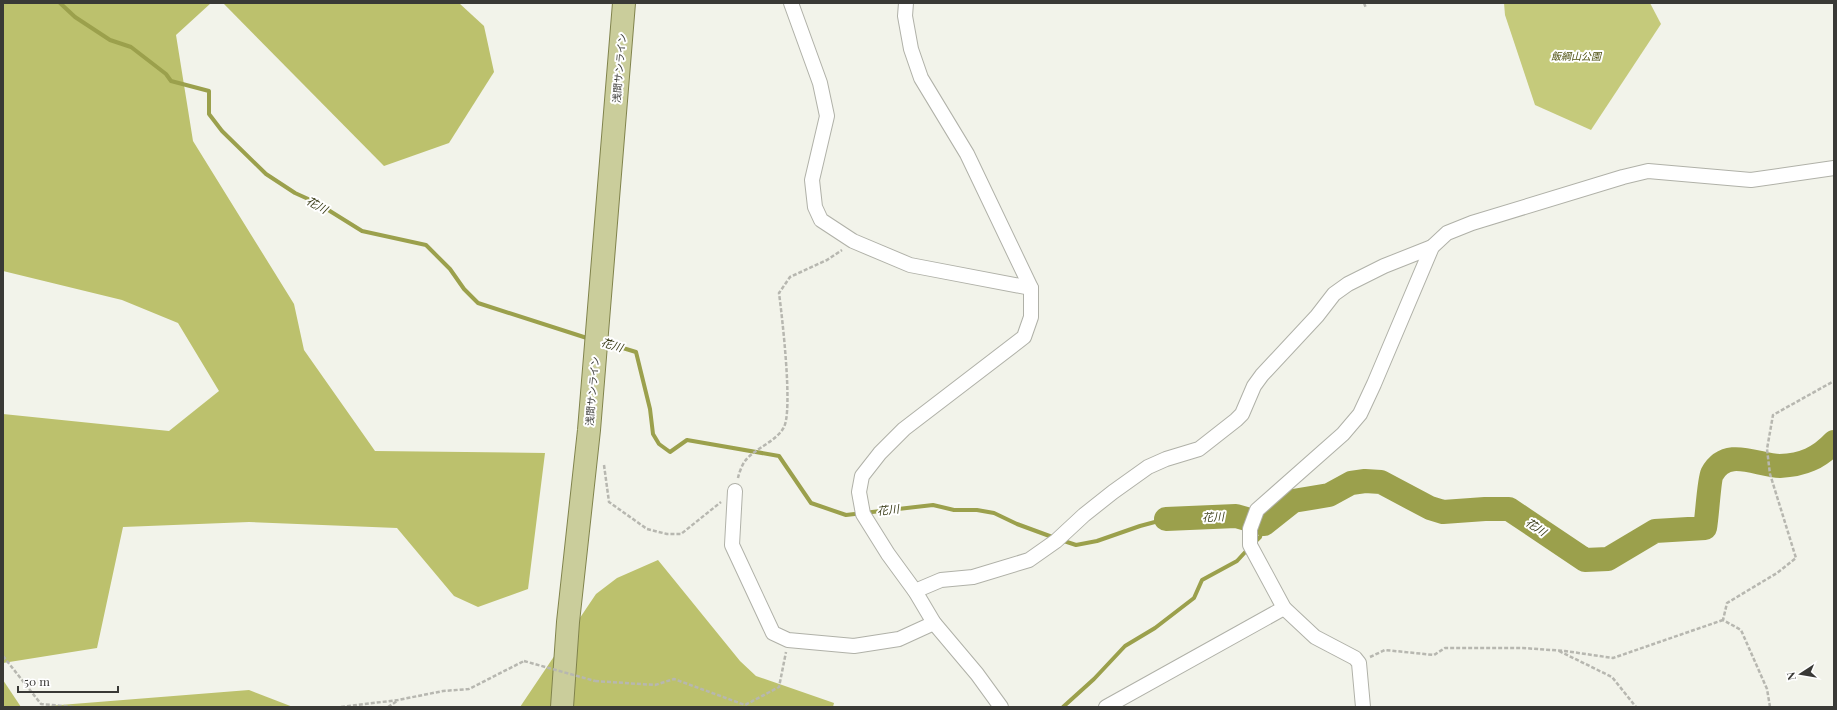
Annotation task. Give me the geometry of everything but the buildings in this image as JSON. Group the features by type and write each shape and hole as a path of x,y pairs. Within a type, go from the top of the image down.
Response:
{"main road":[{"name":"浅間サンライン","path":"562,707 568,622 589,430 624,3"}],"street":[{"path":"791,3 820,83 827,116 812,180 815,207 820,220 854,241 910,265 1031,288"},
{"path":"906,3 905,16 910,42 921,78 967,154 1031,288 1031,317 1024,337 904,429 880,453 862,476 859,492 863,514 888,554 915,591 934,623 977,674 1001,707"},
{"path":"915,591 941,580 973,577 1030,560 1056,541 1084,515 1113,492 1148,468 1166,459 1199,450 1239,417 1254,386 1262,375 1317,316 1334,294 1348,284 1384,266 1432,247 1447,233 1472,223 1623,176 1648,171 1751,180 1834,168"},
{"path":"1363,707 1359,663 1355,658 1315,637 1284,608 1250,545 1250,529 1253,517 1263,503 1343,434 1360,414 1432,247"},
{"path":"735,491 732,545 773,633 788,640 854,646 899,639 934,623"},
{"path":"1106,707 1284,608"}],"path":[{"path":"1364,3 1366,8"},
{"path":"604,463 609,502 647,529 667,534 681,534 735,491 738,476 745,461 778,434 784,426 787,408 787,380 779,293 790,277 827,260 854,241"},
{"path":"1724,620 1727,603 1777,573 1796,558 1770,474 1767,449 1773,415 1834,381"},
{"path":"1359,663 1386,650 1434,655 1446,648 1523,648 1613,658 1724,620 1741,630 1767,689 1770,707"},
{"path":"341,707 398,700 443,691 469,689 524,661 595,681 656,685 674,679 745,705 779,687 788,640"},
{"path":"1558,651 1612,677 1636,707"},
{"path":"3,656 41,704 74,707"},
{"path":"388,707 398,700"}],"green space":[{"path":"3,3 211,3 176,35 193,141 294,304 304,350 375,451 545,453 528,589 478,607 454,596 397,528 249,522 123,527 97,648 3,663 3,414 169,431 219,391 178,323 122,300 3,271"},
{"path":"223,3 459,3 484,26 494,72 449,143 384,166"},
{"name":"飯綱山公園","path":"1504,3 1650,3 1661,24 1591,130 1535,105 1505,15"},
{"path":"658,560 740,661 756,676 834,703 833,707 520,707 596,594 617,578"},
{"path":"3,680 21,707 3,707"},
{"path":"249,690 293,707 35,707"}],"waterway":[{"name":"花川","path":"60,3 75,17 110,40 131,47 166,74 171,81 209,91 209,114 222,131 266,174 295,193 317,203 362,231 426,245 450,269 464,289 478,303 590,339"},
{"name":"花川","path":"603,342 636,352 650,409 653,434 659,444 670,452 687,440 779,456 811,503 846,515 933,505 954,510 977,510 994,513 1017,524 1055,538"},
{"name":"花川","path":"1166,519 1236,516 1264,524 1293,501 1329,495 1351,483 1365,481 1381,482 1430,508 1443,512 1509,509 1585,560 1608,559 1655,531 1705,528 1712,474 1718,466 1726,461 1734,459 1780,466 1796,464 1810,460 1834,442"},
{"name":"花川","path":"1061,540 1076,545 1097,541 1140,526 1166,519"},
{"path":"1253,544 1260,537 1264,524"},
{"path":"1063,707 1094,679 1125,646 1155,628 1194,598 1202,580 1237,561 1248,549"}]}
